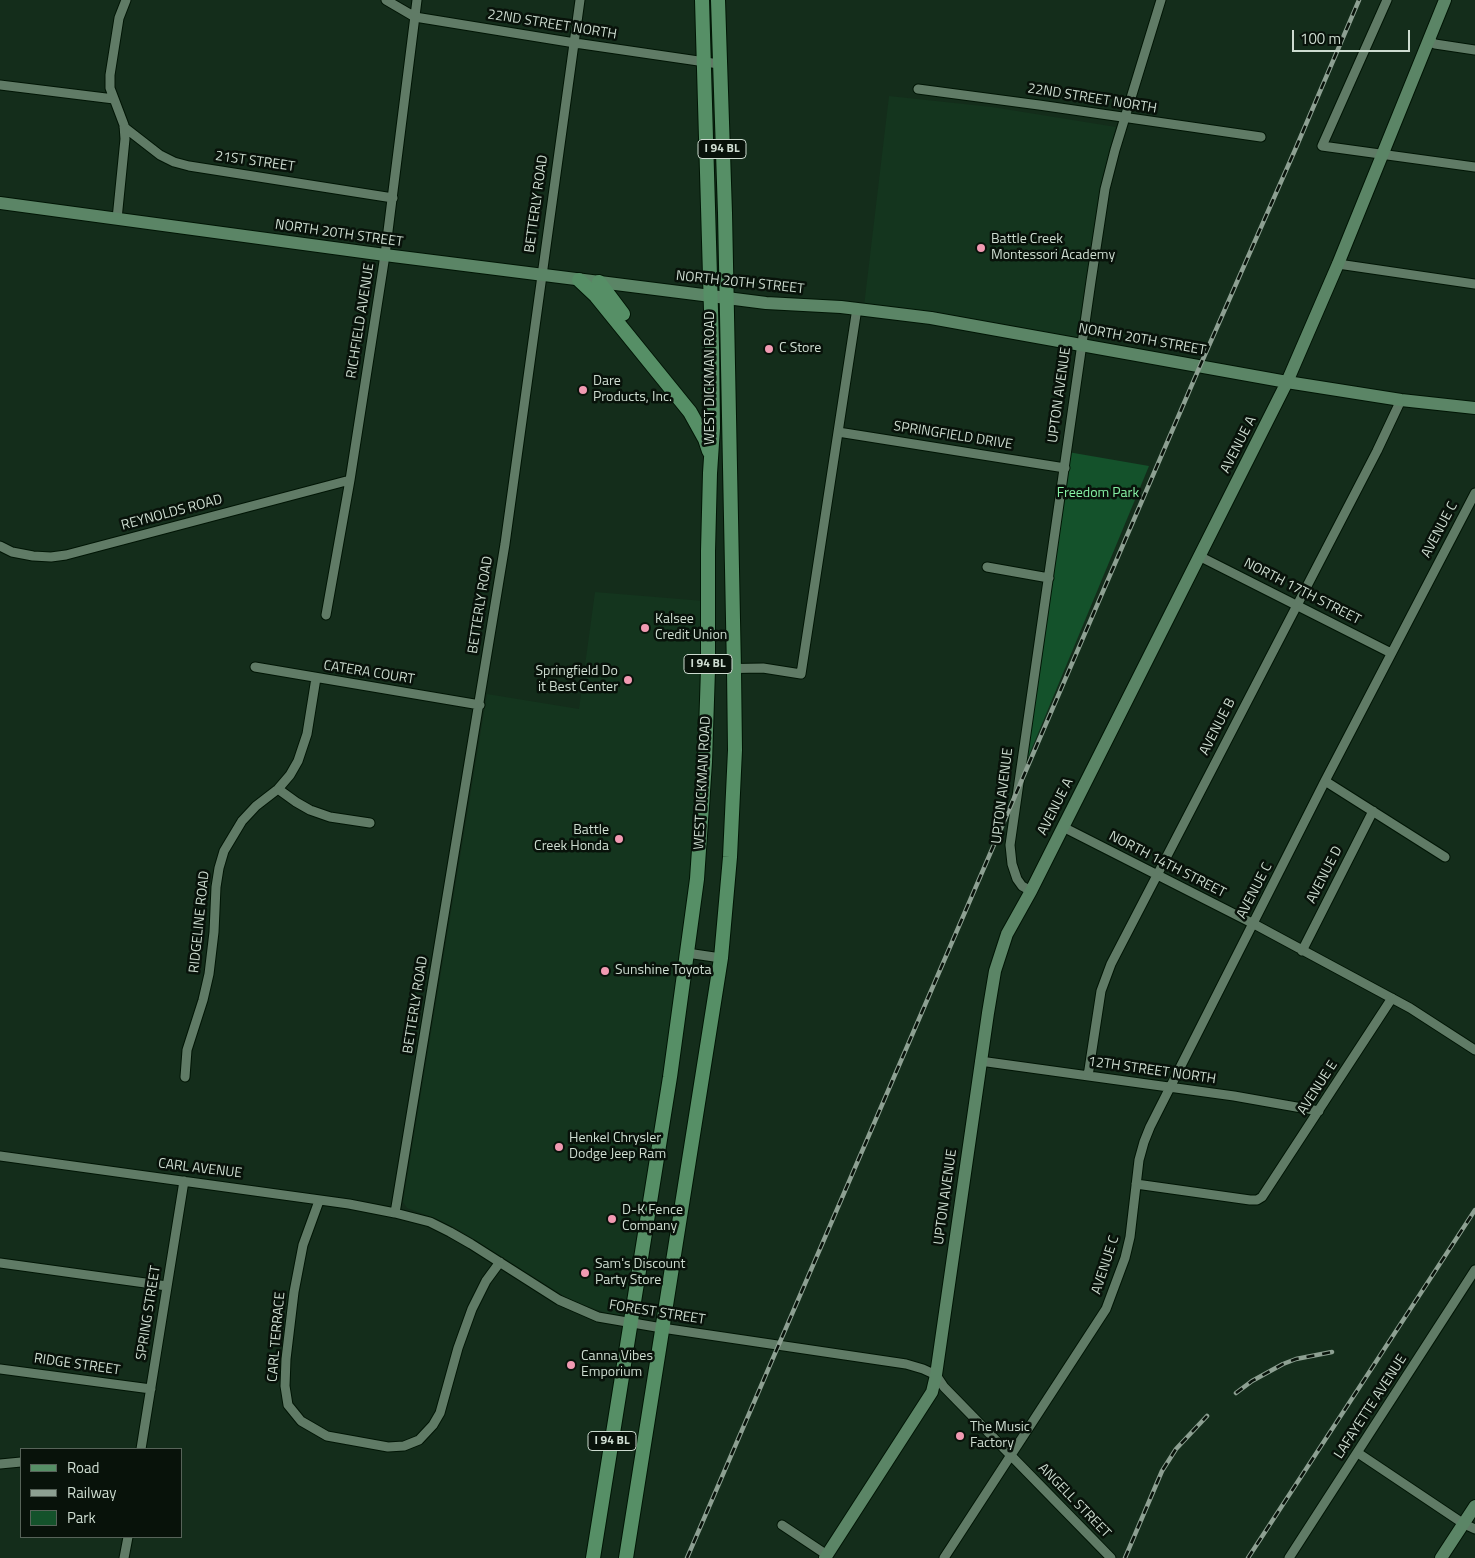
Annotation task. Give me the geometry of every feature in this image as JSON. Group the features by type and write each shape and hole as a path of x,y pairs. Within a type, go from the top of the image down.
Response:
{"main road":[{"name":"WEST DICKMAN ROAD","path":"593,1558 670,1077 698,863 705,762 708,669 708,551 713,428 702,0"},
{"name":"WEST DICKMAN ROAD","path":"626,1558 721,958 731,838 735,750 734,670 725,213 718,0"},
{"path":"579,280 596,296 690,412 705,438 711,459"},
{"path":"599,282 730,452"}],"street":[{"path":"117,219 124,161 124,127 110,88 113,48 119,18 126,0"},
{"name":"22ND STREET NORTH","path":"386,0 415,17 719,64"},
{"name":"RICHFIELD AVENUE","path":"326,615 350,480 385,255 418,0"},
{"name":"BETTERLY ROAD","path":"395,1213 505,544 580,0"},
{"name":"UPTON AVENUE","path":"826,1556 932,1392 936,1376 980,1061 995,971 1007,934 1030,891 1022,886 1017,879 1012,864 1010,844 1105,189 1124,118 1161,0"},
{"path":"1387,0 1322,146 1475,167"},
{"name":"AVENUE A","path":"1030,891 1287,382 1338,264 1445,0"},
{"path":"1428,40 1435,44 1475,50"},
{"path":"0,85 114,99"},
{"name":"22ND STREET NORTH","path":"918,89 1031,103 1261,137"},
{"name":"21ST STREET","path":"124,127 160,155 188,166 393,198"},
{"name":"NORTH 20TH STREET","path":"0,203 385,255 766,303 856,308 956,322 1287,382 1401,400 1475,408"},
{"path":"1338,264 1475,284"},
{"path":"708,669 763,668 801,674 856,308"},
{"name":"AVENUE B","path":"1088,1076 1101,991 1111,964 1377,451 1401,400"},
{"name":"SPRINGFIELD DRIVE","path":"838,432 1065,468"},
{"name":"REYNOLDS ROAD","path":"0,546 12,552 33,556 51,557 66,555 350,480"},
{"name":"AVENUE C","path":"944,1558 1106,1309 1125,1258 1130,1237 1136,1184 1144,1142 1325,781 1475,493"},
{"name":"NORTH 17TH STREET","path":"1199,556 1391,653"},
{"path":"987,567 1049,578"},
{"name":"CATERA COURT","path":"254,668 480,705"},
{"name":"RIDGELINE ROAD","path":"185,1077 187,1050 209,974 214,932 216,886 224,850 242,821 256,806 278,789 290,775 303,748 316,678"},
{"path":"1325,781 1445,857"},
{"path":"278,789 310,810 330,817 370,824"},
{"name":"AVENUE D","path":"1302,951 1373,811"},
{"name":"NORTH 14TH STREET","path":"1063,828 1157,877 1254,924 1392,998 1475,1050"},
{"path":"687,953 721,958"},
{"name":"AVENUE E","path":"1136,1184 1257,1200 1267,1192 1392,998"},
{"name":"12TH STREET NORTH","path":"980,1061 1234,1096 1319,1111"},
{"name":"CARL AVENUE","path":"0,1156 348,1204 395,1213"},
{"name":"SPRING STREET","path":"141,1448 184,1181"},
{"name":"CARL TERRACE","path":"319,1201 303,1245 294,1292 286,1359 285,1386 288,1406 301,1421 327,1436 388,1447 404,1446 419,1440 433,1425 440,1413 458,1348 472,1309 486,1281 500,1262"},
{"name":"FOREST STREET","path":"395,1213 430,1222 500,1262 566,1304 598,1317 906,1364 923,1369 936,1376"},
{"path":"0,1263 167,1286"},
{"name":"LAFAYETTE AVENUE","path":"1289,1558 1475,1270"},
{"name":"RIDGE STREET","path":"0,1369 151,1389"},
{"name":"ANGELL STREET","path":"936,1376 944,1387 1111,1558"},
{"path":"1358,1453 1469,1526"},
{"path":"0,1464 20,1462"},
{"path":"1441,1558 1469,1526 1475,1506"},
{"path":"782,1525 826,1556"},
{"path":"124,1558 128,1538"}],"shaded area":[{"name":"Battle Creek Montessori Academy","path":"889,96 992,107 1116,127 1100,189 1079,340 864,306"},
{"path":"595,592 704,601 701,768 682,967 627,1310 619,1315 606,1313 570,1300 459,1230 437,1219 407,1208 403,1202 487,694 579,709"}],"green space":[{"name":"Freedom Park","path":"1068,452 1149,466 1022,772"}],"railway":[{"path":"687,1558 1359,0"},
{"path":"1248,1558 1475,1210"},
{"path":"1236,1393 1252,1381 1283,1364 1296,1359 1332,1352"},
{"path":"1125,1558 1162,1471 1176,1449 1207,1416"}],"place":[{"name":"Battle Creek Montessori Academy","path":"981,248"},
{"name":"C Store","path":"769,349"},
{"name":"Dare Products, Inc.","path":"583,390"},
{"name":"Kalsee Credit Union","path":"645,628"},
{"name":"Springfield Do it Best Center","path":"628,680"},
{"name":"Battle Creek Honda","path":"619,839"},
{"name":"Sunshine Toyota","path":"605,971"},
{"name":"Henkel Chrysler Dodge Jeep Ram","path":"559,1147"},
{"name":"D-K Fence Company","path":"612,1219"},
{"name":"Sam's Discount Party Store","path":"585,1273"},
{"name":"Canna Vibes Emporium","path":"571,1365"},
{"name":"The Music Factory","path":"960,1436"}]}
